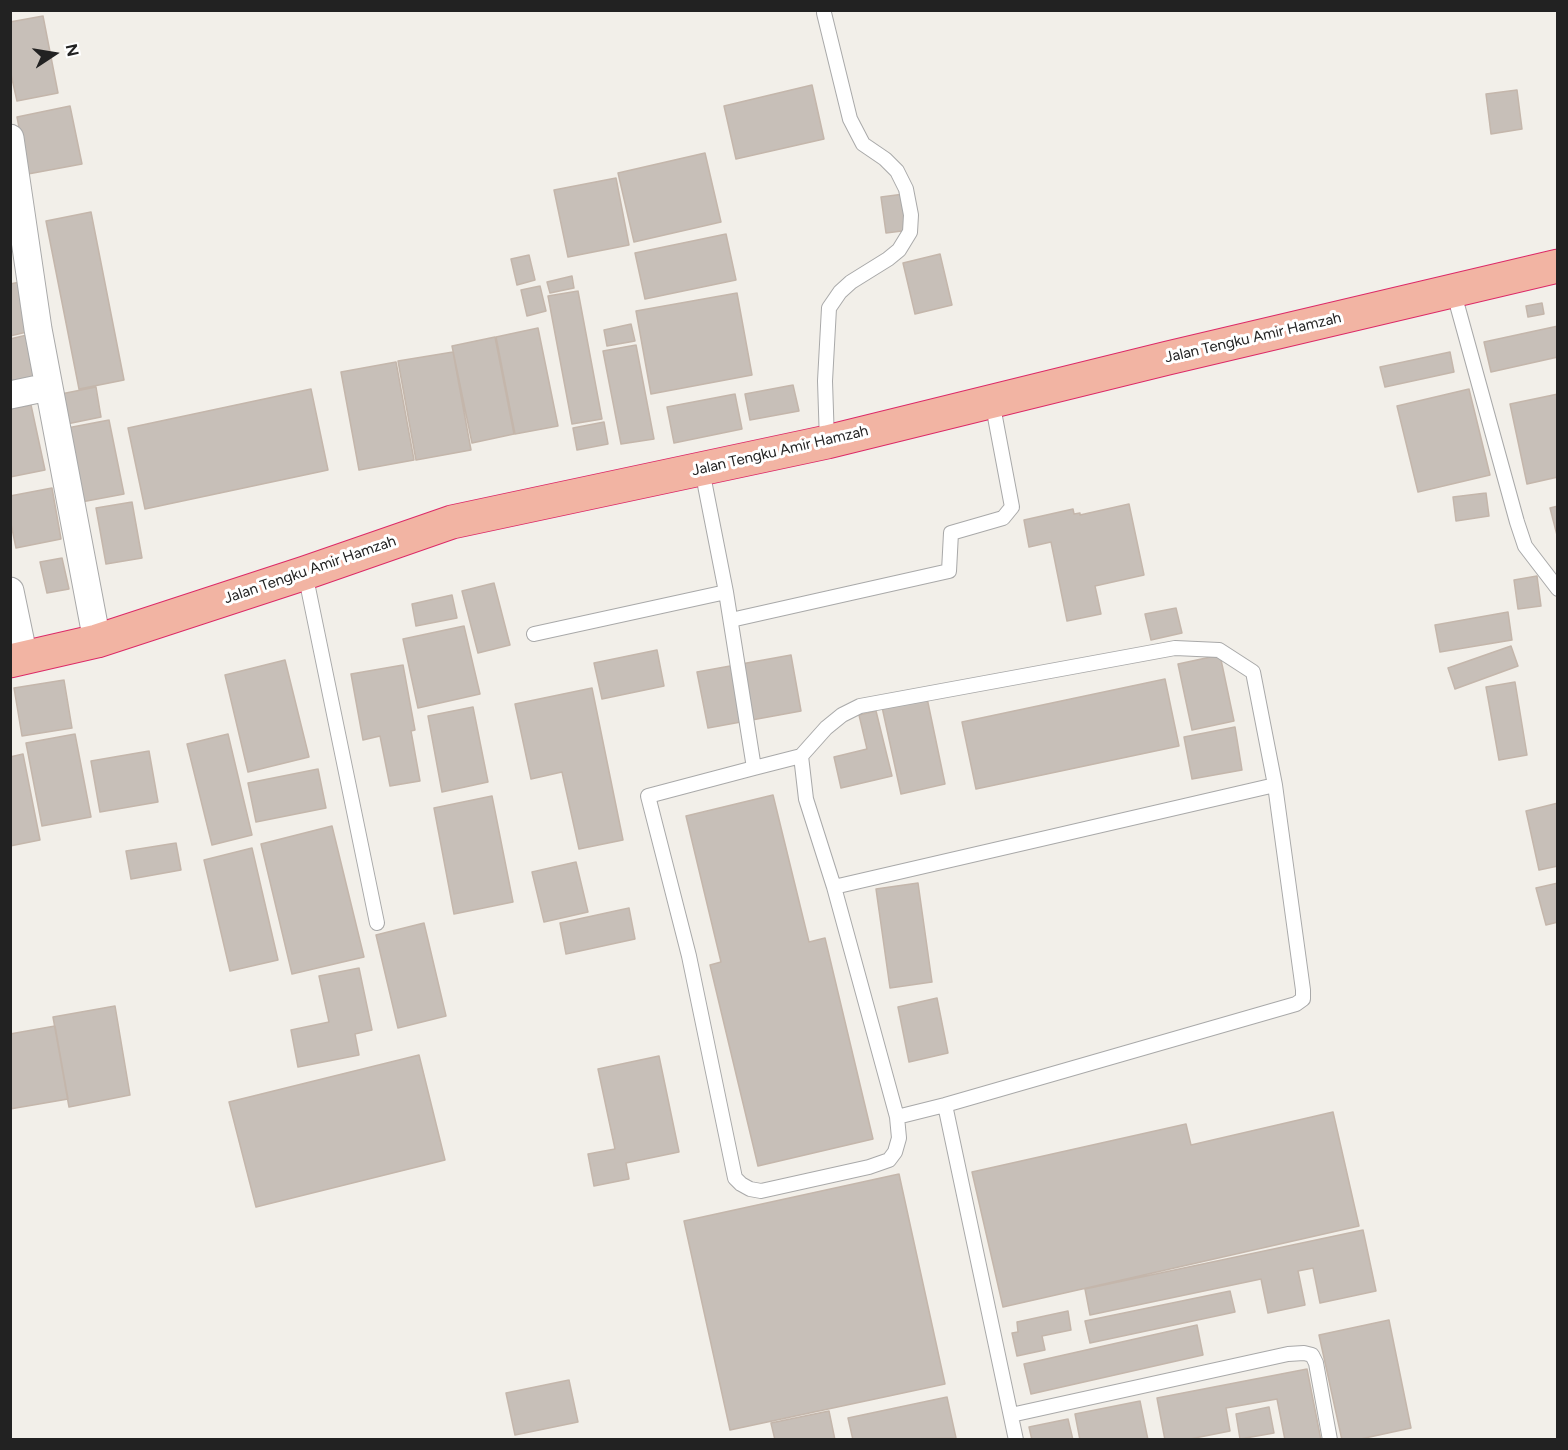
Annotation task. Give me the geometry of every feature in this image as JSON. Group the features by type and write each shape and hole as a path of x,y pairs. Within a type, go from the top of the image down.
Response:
{"highway":[{"name":"Jalan Tengku Amir Hamzah","path":"17,659 96,640 305,573 452,522 827,442 1557,266"}],"street":[{"path":"10,138 48,387 96,640"},
{"path":"10,394 48,387"},
{"path":"10,591 17,659"}],"lane":[{"path":"824,13 850,119 863,144 885,159 897,171 906,189 911,215 910,232 899,250 851,282 840,292 829,308 825,381 827,442"},
{"path":"1453,290 1516,522 1525,546 1557,589"},
{"path":"731,620 949,571 951,533 1003,518 1012,507 992,401"},
{"path":"702,470 731,620 754,768"},
{"path":"305,573 377,923"},
{"path":"534,634 726,592"},
{"path":"801,756 806,800 834,887 897,1117 899,1138 895,1152 889,1160 761,1191 750,1189 735,1178 689,956 648,796 801,756 826,728 842,715 860,706 1175,648 1219,650 1253,672 1275,785 1303,999 1296,1004 897,1117"},
{"path":"834,887 1275,785"},
{"path":"945,1105 1016,1440"},
{"path":"1011,1415 1288,1354 1304,1353 1312,1355 1316,1364 1330,1440"}],"building":[{"path":"43,16 58,93 17,101 10,70 10,22"},
{"path":"812,85 824,139 736,159 724,106"},
{"path":"1517,90 1522,129 1491,134 1486,94"},
{"path":"70,106 82,164 28,174 17,117"},
{"path":"705,153 721,222 634,242 618,173"},
{"path":"616,178 629,245 568,257 554,190"},
{"path":"904,194 910,230 886,233 881,197"},
{"path":"91,212 124,380 79,389 46,221"},
{"path":"726,234 736,280 645,299 635,253"},
{"path":"940,254 952,305 915,314 903,263"},
{"path":"529,255 535,280 517,285 511,259"},
{"path":"572,276 574,288 550,293 547,282"},
{"path":"20,282 31,331 10,336 10,284"},
{"path":"540,286 546,311 527,316 521,290"},
{"path":"578,291 602,419 572,424 548,296"},
{"path":"737,293 752,375 651,394 636,311"},
{"path":"1542,303 1544,314 1528,317 1526,306"},
{"path":"631,324 635,341 607,346 604,330"},
{"path":"1558,326 1558,357 1491,372 1484,342"},
{"path":"538,328 558,426 515,434 496,337"},
{"path":"31,334 43,385 10,392 10,339"},
{"path":"495,337 514,434 472,443 452,346"},
{"path":"636,345 654,439 621,444 603,351"},
{"path":"453,352 471,450 416,460 398,361"},
{"path":"1450,352 1454,372 1385,387 1380,367"},
{"path":"396,362 414,460 359,470 341,372"},
{"path":"793,385 799,411 750,420 745,394"},
{"path":"96,387 101,417 62,425 56,395"},
{"path":"311,389 328,470 145,509 128,428"},
{"path":"1469,389 1490,475 1418,492 1397,406"},
{"path":"735,394 742,429 674,443 667,407"},
{"path":"1558,394 1558,477 1527,484 1510,404"},
{"path":"31,405 45,470 10,477 10,409"},
{"path":"109,420 124,494 76,503 62,429"},
{"path":"604,422 608,444 577,450 573,428"},
{"path":"52,488 61,539 16,548 10,519 10,496"},
{"path":"1486,493 1489,516 1456,521 1453,497"},
{"path":"132,502 142,558 106,564 96,508"},
{"path":"1129,504 1144,575 1095,586 1101,614 1067,621 1051,542 1029,547 1024,520 1073,509 1074,514 1080,513 1080,515"},
{"path":"1558,506 1558,539 1550,508"},
{"path":"62,558 69,589 47,593 40,562"},
{"path":"1537,576 1541,606 1518,609 1514,580"},
{"path":"494,583 510,645 478,653 462,591"},
{"path":"452,595 457,618 416,626 412,604"},
{"path":"1176,608 1182,633 1151,640 1145,614"},
{"path":"1508,612 1512,640 1440,652 1435,625"},
{"path":"464,626 480,694 418,708 403,639"},
{"path":"1511,646 1518,666 1455,689 1448,668"},
{"path":"657,650 664,686 602,699 594,663"},
{"path":"791,655 801,711 708,728 697,672"},
{"path":"1220,655 1234,721 1192,730 1178,664"},
{"path":"285,660 309,757 248,772 225,675"},
{"path":"403,665 415,730 411,731 420,781 390,786 380,736 363,740 351,674"},
{"path":"1165,679 1179,746 976,789 962,722"},
{"path":"64,680 72,728 22,736 14,688"},
{"path":"1515,682 1527,755 1499,760 1486,687"},
{"path":"592,688 623,840 579,849 562,772 531,779 515,704"},
{"path":"927,698 945,784 901,794 882,707"},
{"path":"473,707 488,782 442,792 428,716"},
{"path":"876,711 892,776 841,788 834,757 867,749 859,715"},
{"path":"1235,727 1242,770 1192,779 1184,737"},
{"path":"75,734 91,817 42,826 26,743"},
{"path":"228,734 252,835 212,845 187,744"},
{"path":"149,751 158,802 100,812 91,761"},
{"path":"23,754 40,840 10,846 10,757"},
{"path":"318,769 326,808 256,822 248,783"},
{"path":"773,795 809,942 825,938 873,1139 758,1166 710,965 721,962 686,816"},
{"path":"492,796 513,902 454,914 434,808"},
{"path":"1558,803 1558,866 1539,870 1526,811"},
{"path":"332,826 364,957 292,974 261,844"},
{"path":"176,843 181,870 131,879 126,851"},
{"path":"252,848 278,960 230,971 204,860"},
{"path":"576,862 588,912 544,922 532,872"},
{"path":"918,883 932,982 890,988 876,889"},
{"path":"1558,883 1558,922 1546,925 1536,888"},
{"path":"629,908 635,939 566,954 560,923"},
{"path":"424,923 446,1016 398,1028 376,935"},
{"path":"359,968 372,1030 355,1034 359,1055 298,1067 291,1030 329,1022 319,976"},
{"path":"937,998 948,1053 909,1062 898,1007"},
{"path":"115,1006 130,1095 69,1107 53,1017"},
{"path":"55,1026 68,1099 10,1109 10,1034"},
{"path":"419,1055 445,1160 256,1207 229,1102"},
{"path":"659,1056 679,1152 626,1163 629,1179 594,1186 588,1154 615,1149 598,1069"},
{"path":"1333,1112 1359,1226 1003,1307 972,1172 1186,1124 1191,1145"},
{"path":"899,1174 945,1384 730,1430 684,1221"},
{"path":"1363,1230 1376,1291 1320,1303 1313,1268 1298,1271 1305,1305 1268,1313 1261,1279 1090,1315 1085,1289"},
{"path":"1230,1291 1235,1312 1090,1343 1085,1321"},
{"path":"1068,1311 1071,1330 1042,1336 1045,1350 1017,1356 1012,1333 1018,1332 1017,1322"},
{"path":"1389,1320 1411,1428 1356,1440 1342,1440 1319,1335"},
{"path":"1197,1325 1203,1355 1031,1394 1024,1364"},
{"path":"1307,1369 1321,1440 1285,1440 1277,1399 1226,1408 1230,1431 1185,1440 1165,1440 1157,1398"},
{"path":"569,1380 578,1422 515,1435 506,1393"},
{"path":"947,1397 956,1438 853,1440 848,1418"},
{"path":"1140,1401 1148,1440 1080,1440 1075,1414"},
{"path":"1269,1407 1274,1433 1240,1439 1236,1414"},
{"path":"829,1411 835,1440 775,1440 771,1423"},
{"path":"1068,1419 1073,1440 1032,1440 1029,1427"}]}
